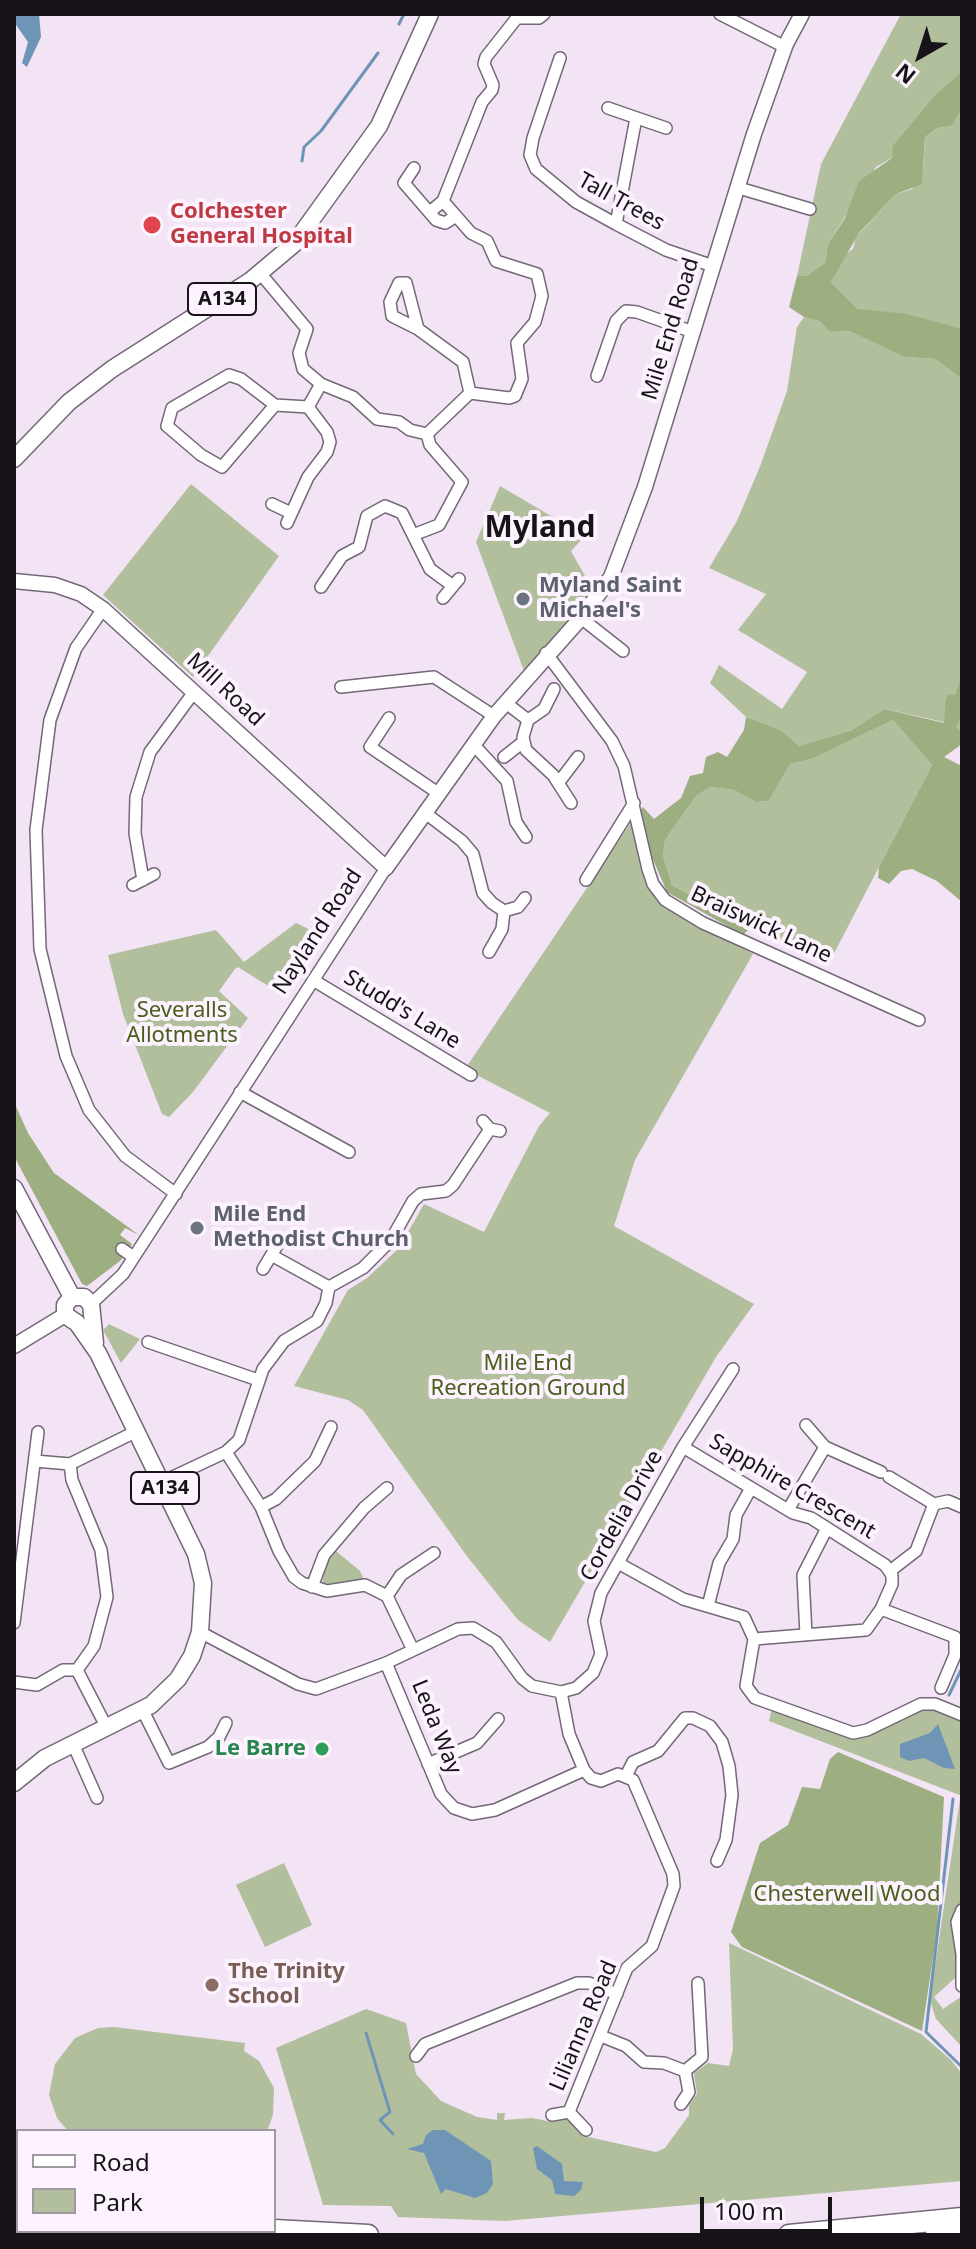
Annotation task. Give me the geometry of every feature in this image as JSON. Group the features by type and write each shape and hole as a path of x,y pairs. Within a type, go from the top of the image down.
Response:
{"highway":[{"path":"789,2235 962,2218"},
{"path":"276,2230 368,2235"},
{"path":"936,2235 962,2232"},
{"path":"148,2233 169,2235"}],"main road":[{"name":"A134","path":"14,459 49,420 80,394 260,273 294,244 379,126 430,14"},
{"name":"A134","path":"14,1188 80,1309 98,1353 196,1554 203,1583 200,1632 192,1656 178,1679 143,1711 30,1767 14,1783"}],"street":[{"path":"431,211 443,201 482,102 492,90 493,85 484,64 486,57 520,16 539,18 544,14"},
{"path":"722,14 785,47"},
{"name":"Mile End Road","path":"552,648 604,589 630,535 785,47 802,14"},
{"name":"Tall Trees","path":"560,58 530,155 536,169 576,202 616,224 666,250 713,266"},
{"path":"608,108 666,128"},
{"path":"616,224 636,118"},
{"path":"414,168 404,183 436,220 445,223 456,216"},
{"path":"739,188 810,209"},
{"path":"443,201 471,233 487,241 496,261 537,274 542,284 535,322 517,343 522,379 519,390 509,398 470,393"},
{"path":"260,273 307,329 299,360 303,369 321,384 353,397 377,419 399,422 410,430 427,434"},
{"path":"597,376 616,321 626,311 693,332"},
{"path":"418,329 463,362 470,393"},
{"path":"272,504 289,518 330,442 327,432 308,407 275,405 241,379 229,375 172,408 167,426 201,455 222,467 275,405"},
{"path":"308,407 321,384"},
{"path":"427,434 470,393"},
{"path":"413,535 439,525 462,482 430,445 427,434"},
{"path":"321,587 342,556 359,547 362,525 375,509 395,509 407,521 423,560 456,582 443,598"},
{"name":"Mill Road","path":"14,581 55,585 81,594 103,609 386,868"},
{"path":"103,609 76,648 50,720 36,830 40,949 66,1056 89,1110 125,1156 176,1194"},
{"path":"581,618 623,651"},
{"name":"Nayland Road","path":"80,1309 123,1274 128,1255 176,1194 424,812 494,716 552,648"},
{"name":"Braiswick Lane","path":"552,648 612,741 624,766 653,884 665,900 703,923 919,1020"},
{"path":"341,687 434,677 494,716"},
{"path":"554,689 544,709 528,720 523,742 526,750 559,782 571,803"},
{"path":"143,880 135,833 136,797 150,752 194,692"},
{"path":"506,703 528,720"},
{"path":"389,718 367,751 438,793"},
{"path":"504,757 523,742"},
{"path":"473,744 507,781 516,822 526,837"},
{"path":"559,782 578,757"},
{"path":"586,880 634,803"},
{"path":"424,812 468,847 478,865 483,893 504,911"},
{"path":"504,911 518,907 525,898"},
{"path":"489,952 502,929 504,911"},
{"name":"Studd's Lane","path":"313,980 471,1075"},
{"path":"240,1092 349,1152"},
{"path":"329,1287 363,1268 391,1240 413,1201 421,1194 446,1191 453,1185 491,1127"},
{"path":"263,1269 281,1239"},
{"path":"273,1256 329,1287"},
{"path":"162,1482 226,1452 243,1432 258,1380 284,1341 317,1321 326,1303 329,1287"},
{"path":"14,1346 80,1309"},
{"path":"148,1342 258,1380"},
{"name":"Cordelia Drive","path":"561,1692 583,1684 597,1665 601,1646 595,1627 596,1607 683,1447 733,1369"},
{"path":"806,1425 825,1447 885,1475 934,1504 948,1501 962,1507"},
{"path":"261,1507 276,1499 315,1461 331,1427"},
{"path":"35,1461 70,1464 137,1431"},
{"path":"14,1623 38,1432"},
{"name":"Sapphire Crescent","path":"683,1447 788,1510 827,1528 890,1571"},
{"path":"788,1510 825,1447"},
{"path":"226,1452 261,1507 288,1570 302,1583 327,1591 365,1585 387,1596 413,1650"},
{"path":"70,1464 72,1480 101,1550 107,1597 94,1646 77,1670"},
{"path":"312,1587 324,1555 364,1508 387,1488"},
{"path":"708,1606 719,1563 733,1539 734,1521 751,1488"},
{"path":"754,1639 862,1631 872,1624 892,1584 890,1571 916,1551 934,1504"},
{"path":"806,1635 805,1568 827,1528"},
{"path":"387,1596 401,1575 434,1553"},
{"path":"618,1563 674,1595 740,1614 750,1624 754,1639 745,1683 749,1693 844,1731 867,1730 921,1704 935,1704 962,1715"},
{"path":"881,1609 958,1634 955,1655 941,1688"},
{"path":"200,1632 308,1689 324,1688 458,1629 481,1630 496,1642 522,1678 532,1686 561,1692 569,1734 584,1770 591,1778 601,1781 627,1774 633,1762 658,1751 685,1718 693,1718 710,1726 722,1742 729,1766 732,1795 726,1840 717,1861"},
{"name":"Leda Way","path":"386,1663 441,1794 454,1808 472,1814 495,1810 584,1770"},
{"path":"14,1682 37,1685 63,1670 77,1670"},
{"path":"77,1670 107,1728"},
{"path":"143,1711 169,1763 215,1742 226,1723"},
{"path":"428,1764 477,1743 498,1719"},
{"path":"73,1744 97,1798"},
{"name":"Lilianna Road","path":"569,2112 617,1994 634,1959 646,1954 652,1946 674,1886 673,1874 633,1780 627,1774"},
{"path":"958,1987 962,1955 957,1922 962,1910"},
{"path":"416,2056 425,2044 577,1983 589,1983 617,1994"},
{"path":"685,2071 702,2057 698,1983"},
{"path":"601,2036 626,2046 644,2062 664,2063 685,2071"},
{"path":"681,2104 689,2092 685,2071"},
{"name":"Lilianna Road","path":"552,2115 569,2112"},
{"name":"Lilianna Road","path":"569,2112 586,2130"}],"green space":[{"path":"901,14 962,14 962,71 934,96 893,145 893,157 876,167 828,244 825,263 806,276 797,276 821,164"},
{"path":"962,71 962,109 952,126 937,128 925,137 922,184 896,194 859,233 831,282 858,309 907,314 962,329 962,379 935,359 905,357 850,331 830,332 819,321 804,317 789,307 797,276 806,276 825,263 828,244 845,218 859,181 892,158 893,145 934,96"},
{"path":"962,109 962,329 858,309 831,282 846,254 853,249 856,237 896,194 912,189 923,173 925,137 937,128 952,126"},
{"path":"804,317 819,321 830,332 850,331 873,339 905,357 935,359 962,379 962,732 952,724 886,709 852,730 799,746 781,730 746,717 710,683 719,665 782,709 807,672 738,630 766,594 709,568 737,521 761,464 787,391 797,327"},
{"path":"191,484 279,556 193,677 103,595"},
{"path":"500,486 580,533 583,538 571,551 594,592 524,671 476,542"},
{"path":"962,676 962,715 956,727 962,732 962,744 944,757 962,766 962,902 937,881 912,869 901,871 889,884 878,878 879,867 932,765 893,720 812,759 790,764 769,801 756,802 734,790 711,787 697,795 665,840 663,856 672,885 750,928 743,935 667,892 651,855 640,811 643,807 654,819 681,798 690,776 703,773 706,757 718,752 727,757 744,730 746,717 781,730 799,746 852,730 885,709 944,723 946,699 949,694 955,695"},
{"path":"893,720 932,765 829,963 769,937 672,885 663,856 665,840 697,795 711,787 734,790 756,802 769,801 790,764 812,759"},
{"name":"Mile End Recreation Ground","path":"632,821 645,875 700,924 753,954 635,1160 614,1226 754,1304 716,1357 550,1642 518,1620 466,1555 363,1410 348,1400 294,1386 348,1290 367,1278 399,1248 424,1204 484,1232 539,1126 550,1113 465,1069"},
{"name":"Severalls Allotments","path":"296,923 315,932 304,956 273,989 238,967 235,969 219,991 248,1018 193,1092 169,1117 162,1114 123,1014 108,955 216,930 244,962"},
{"path":"14,1102 28,1133 54,1173 139,1235 125,1228 120,1235 132,1244 120,1261 87,1286 82,1284 14,1156"},
{"path":"109,1324 140,1339 121,1363 103,1330"},
{"path":"336,1551 360,1571 365,1582 322,1584 327,1560"},
{"path":"772,1709 858,1738 920,1710 936,1709 959,1718 962,1721 962,1796 769,1721"},
{"name":"Chesterwell Wood","path":"838,1752 944,1797 937,1931 922,2031 742,1947 731,1932 760,1843 788,1825 802,1787 820,1789 830,1759"},
{"path":"960,1799 962,1903 953,1921 957,1936 956,1977 934,1997 943,2009 962,1996 962,2047 936,2019 930,2000"},
{"path":"284,1863 312,1925 265,1947 236,1885"},
{"path":"729,1943 921,2034 951,2060 962,2074 962,2181 505,2221 398,2217 391,2206 323,2205 276,2048 366,2009 406,2023 416,2074 441,2101 477,2117 497,2120 497,2113 505,2113 504,2120 532,2118 552,2122 569,2119 584,2136 656,2152 665,2148 689,2115 689,2105 697,2094 694,2073 708,2063 729,2066 733,2049"},
{"path":"114,2027 245,2043 244,2051 259,2061 274,2088 273,2115 268,2129 66,2129 57,2118 49,2095 55,2064 75,2038 98,2028"}],"water":[{"path":"14,14 39,14 41,37 27,67 22,63 28,42 14,22"},
{"path":"938,1724 955,1769 944,1768 924,1758 909,1761 900,1757 900,1744 930,1733"},
{"path":"433,2130 445,2130 491,2161 493,2184 487,2193 475,2198 446,2189 441,2194 424,2153 407,2149 423,2144 426,2135"},
{"path":"537,2146 562,2164 564,2181 583,2182 581,2190 574,2196 555,2194 552,2180 537,2169 533,2148"}],"waterway":[{"path":"399,24 404,14"},
{"path":"302,161 304,147 321,131 378,53"},
{"path":"949,1695 962,1668"},
{"path":"953,1799 926,2032 962,2067"},
{"path":"366,2033 390,2112 380,2120 393,2134"}],"place":[{"name":"Colchester General Hospital","path":"152,225"},
{"name":"Myland Saint Michael's","path":"523,599"},
{"name":"Mile End Methodist Church","path":"197,1228"},
{"name":"Le Barre","path":"322,1749"},
{"name":"The Trinity School","path":"212,1985"}],"district":[{"name":"Myland","path":"540,528"}]}
